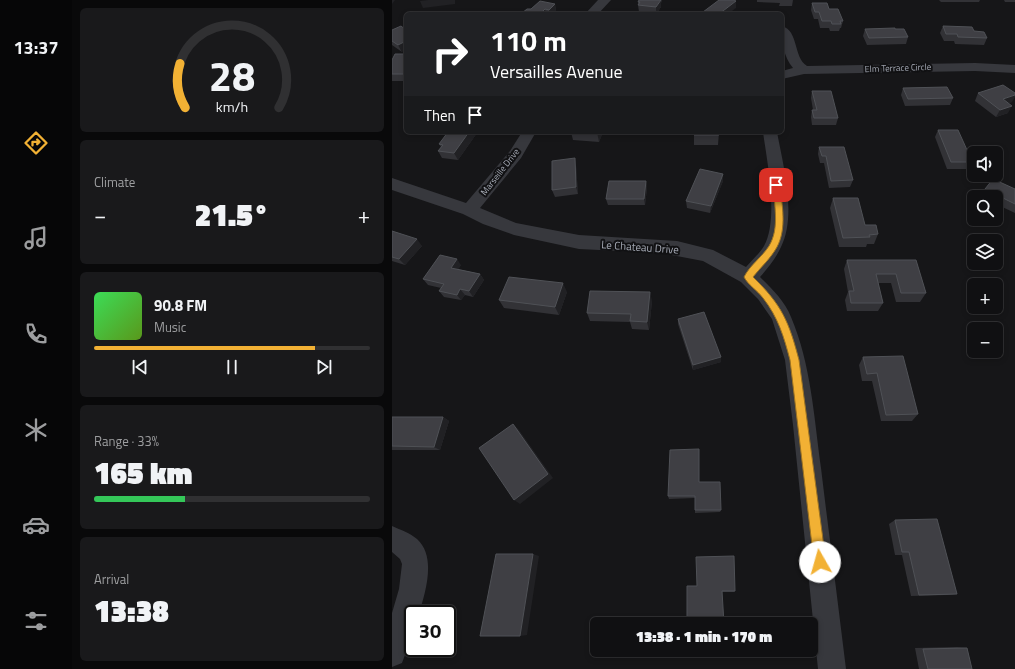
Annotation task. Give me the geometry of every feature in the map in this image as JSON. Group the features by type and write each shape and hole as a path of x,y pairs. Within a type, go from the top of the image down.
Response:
{"street":[{"path":"593,12 605,0"},
{"path":"784,32 786,34 794,62 798,68 804,70"},
{"name":"Elm Terrace Circle","path":"784,75 804,70 975,67 1015,69"},
{"name":"Marseille Drive","path":"469,210 516,154 527,134"},
{"path":"748,277 773,246 778,232 778,198 770,134"},
{"name":"Le Chateau Drive","path":"392,184 469,210 489,220 514,229 559,239 620,245 661,246 707,255 748,277 765,294 781,316 795,360 804,425 832,669"},
{"path":"392,539 402,543 413,555 415,571 412,594 392,653"}],"building":[{"path":"639,0 661,0 656,7 638,5 640,2 638,2"},
{"path":"719,0 736,1 722,12 703,12"},
{"path":"540,1 555,4 549,10 545,9 542,12 523,12 527,9 531,9"},
{"path":"812,3 827,3 829,9 838,9 843,21 840,21 841,24 832,24 831,21 822,21 819,12 815,12"},
{"path":"401,26 404,28 404,42 398,45 392,41 392,30"},
{"path":"943,26 972,27 974,31 984,32 987,38 958,37 957,34 946,34"},
{"path":"865,29 904,29 908,37 869,38"},
{"path":"395,54 404,54 404,74 392,74 392,60"},
{"path":"1003,85 1015,93 1015,95 1003,99 1012,106 1000,110 978,93"},
{"path":"947,87 953,98 908,99 903,88"},
{"path":"812,91 831,91 838,118 814,118 812,110 817,110"},
{"path":"938,130 958,130 967,150 967,162 951,162"},
{"path":"446,134 468,134 454,153 438,151 443,145 439,144"},
{"path":"694,134 719,134 719,135"},
{"path":"819,147 844,147 853,180 831,181 826,156 822,156"},
{"path":"575,158 576,187 552,190 552,161"},
{"path":"700,169 723,174 711,206 686,201"},
{"path":"609,181 646,181 644,199 606,199"},
{"path":"991,182 1000,182 1015,189 1015,204 1003,198 1003,190 985,189"},
{"path":"833,198 858,198 865,225 876,225 878,234 869,235 870,237 843,238"},
{"path":"392,231 417,239 399,259 392,257"},
{"path":"440,255 457,259 451,268 480,274 469,291 460,289 457,295 439,291 444,284 423,279"},
{"path":"847,260 916,260 926,293 901,293 896,274 876,274 883,303 851,303 849,291 854,291"},
{"path":"509,277 563,283 555,307 499,300"},
{"path":"590,291 650,292 647,322 630,321 631,314 587,313"},
{"path":"704,312 721,357 693,365 678,319"},
{"path":"903,356 918,414 886,415 877,373 867,374 863,357"},
{"path":"392,417 443,417 434,447 392,446"},
{"path":"513,424 548,474 514,500 479,448"},
{"path":"699,449 699,482 720,482 721,510 695,510 695,496 668,496 670,450"},
{"path":"937,519 957,594 919,595 909,552 902,552 895,520"},
{"path":"496,554 533,554 520,636 480,636"},
{"path":"734,556 735,591 722,591 724,617 687,617 687,586 697,586 696,557"},
{"path":"967,648 972,669 928,669 923,649"}],"route":[{"path":"776,185 779,216 778,232 773,246 748,277 765,294 781,316 795,360 820,562"}]}
